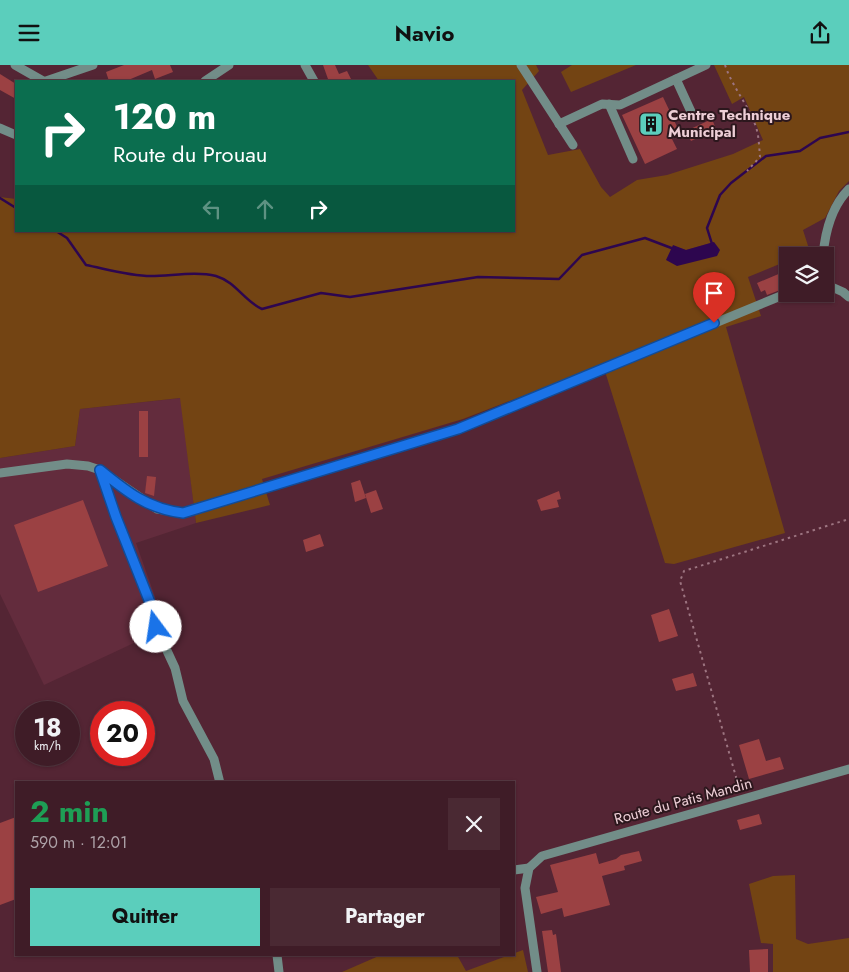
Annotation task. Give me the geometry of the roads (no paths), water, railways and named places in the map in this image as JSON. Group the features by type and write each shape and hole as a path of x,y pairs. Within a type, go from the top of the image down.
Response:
{"street":[{"path":"15,65 43,80"},
{"path":"48,80 93,65"},
{"path":"206,80 229,65"},
{"path":"305,65 313,80"},
{"path":"522,65 572,145"},
{"path":"560,123 602,104 620,105 706,65"},
{"path":"676,79 693,117"},
{"path":"609,104 633,159"},
{"path":"0,129 15,135"},
{"path":"824,247 832,216 842,196 849,189"},
{"path":"834,287 844,291 849,297"},
{"path":"0,473 67,464 88,466 100,470 145,503 157,509 183,513 458,429 779,297"},
{"path":"100,470 116,517 149,600 156,627 176,668 183,701 214,759 220,781"},
{"name":"Route du Patis Mandin","path":"530,868 542,856 849,769"},
{"path":"515,870 530,868 525,896 537,972"},
{"path":"277,956 279,972"}],"waterway":[{"path":"712,244 707,228 720,195 731,183 766,156 800,151 820,138 849,132"},
{"path":"0,198 15,207"},
{"path":"58,232 67,238 86,265 143,276 192,274 216,276 235,287 262,309 321,293 350,297 478,277 559,279 582,255 645,238 674,249"}],"place":[{"name":"Centre Technique Municipal","path":"651,124"}]}
